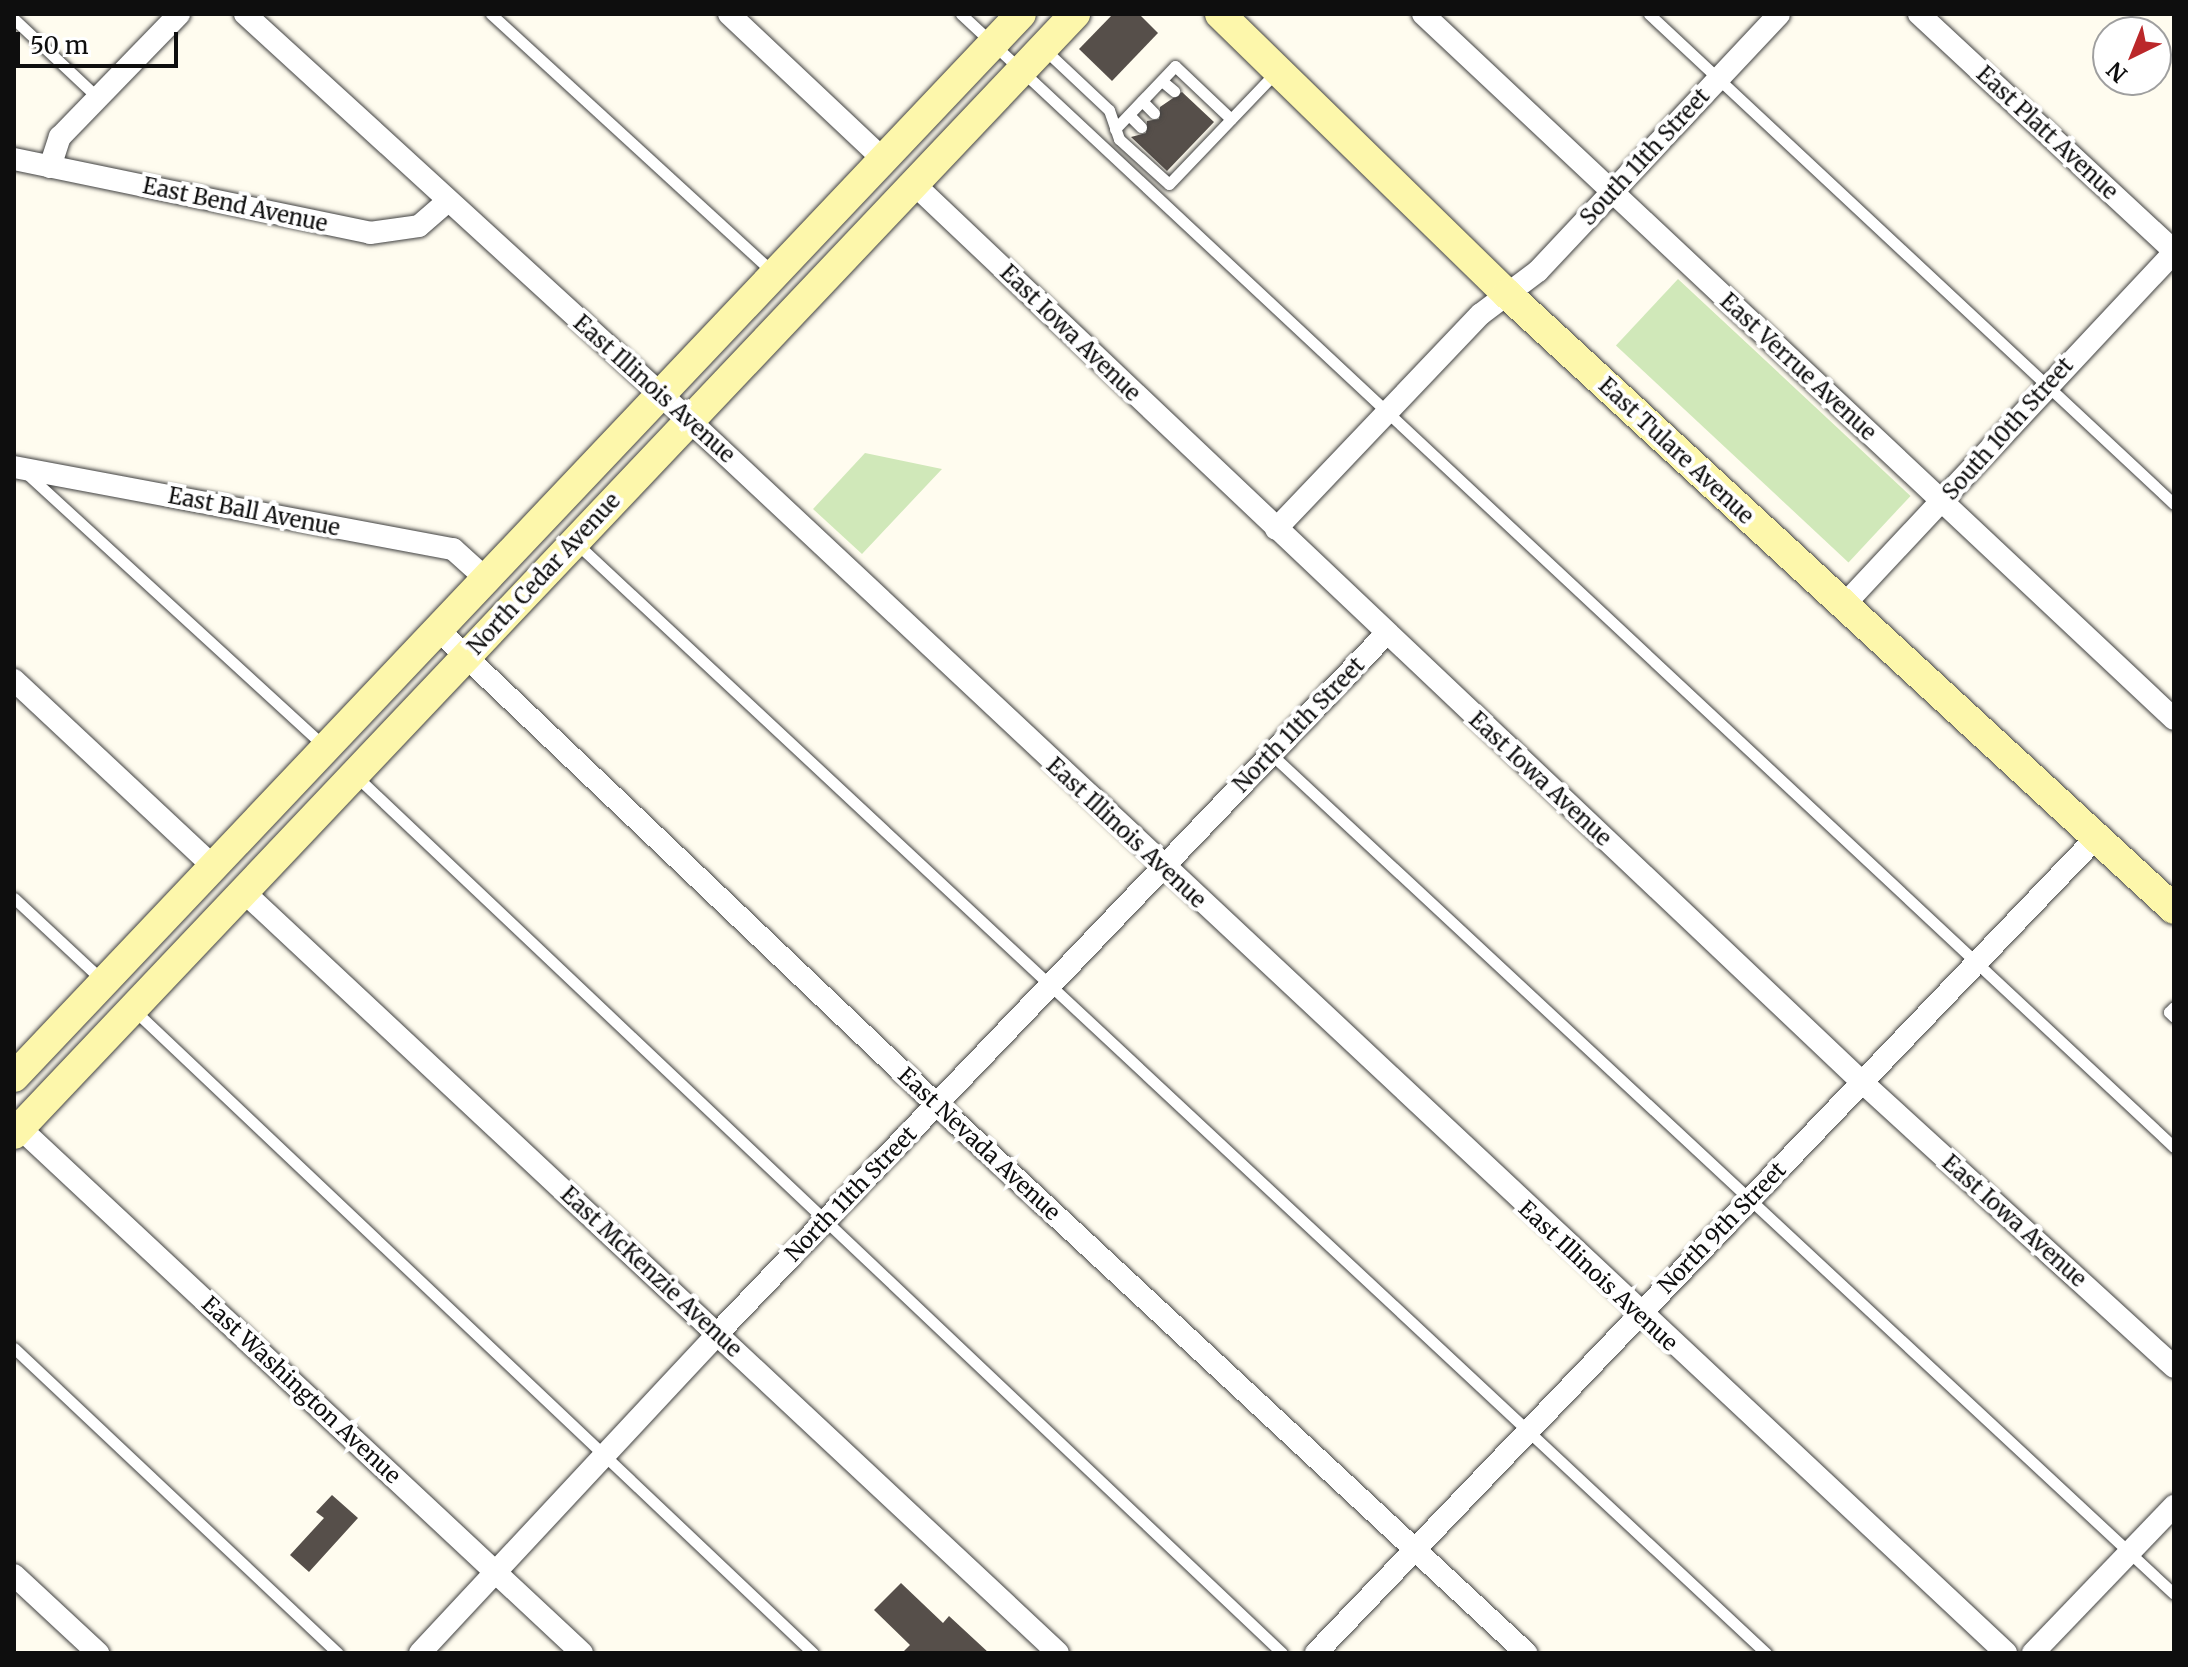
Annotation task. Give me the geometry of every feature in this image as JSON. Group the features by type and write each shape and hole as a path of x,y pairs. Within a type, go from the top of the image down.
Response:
{"main road":[{"name":"North Cedar Avenue","path":"14,1077 484,577 1021,14"},
{"name":"North Cedar Avenue","path":"17,1131 1075,14"},
{"name":"East Tulare Avenue","path":"1220,14 1507,294 2174,909"},
{"path":"752,353 811,264 882,184 886,171 882,158"},
{"path":"244,892 241,871 247,857 321,776 326,747"},
{"path":"134,1010 147,970 213,899 217,878 213,866"}],"street":[{"path":"50,167 60,137 179,14"},
{"name":"East Illinois Avenue","path":"245,14 447,202 689,420 1639,1315 2006,1653"},
{"path":"729,14 882,158"},
{"name":"East Verrue Avenue","path":"1423,14 2174,719"},
{"name":"South 11th Street","path":"1507,294 1538,271 1779,14"},
{"name":"East Platt Avenue","path":"1919,14 2174,252"},
{"name":"East Bend Avenue","path":"14,159 370,233 419,226 447,202"},
{"name":"East Iowa Avenue","path":"914,184 1862,1082 2174,1367"},
{"name":"South 10th Street","path":"1843,606 2174,252"},
{"path":"1276,529 1481,314 1507,294"},
{"name":"East Ball Avenue","path":"18,468 453,549 484,577"},
{"name":"East Nevada Avenue","path":"437,629 937,1105 1526,1653"},
{"name":"North 11th Street","path":"420,1653 717,1334 1386,634"},
{"path":"14,680 213,866"},
{"name":"North 9th Street","path":"1316,1653 2096,838"},
{"name":"East McKenzie Avenue","path":"244,892 1058,1653"},
{"name":"East Washington Avenue","path":"17,1131 582,1653"},
{"path":"2033,1653 2174,1506"},
{"path":"14,1575 98,1653"}],"lane":[{"path":"491,14 774,273"},
{"path":"961,14 2174,1147"},
{"path":"1649,14 2174,504"},
{"path":"14,19 98,98"},
{"path":"1043,48 1109,110 1119,139 1169,184 1180,165 1214,129 1231,119 1277,71"},
{"path":"1115,129 1175,66 1231,119"},
{"path":"1162,81 1174,91"},
{"path":"1142,101 1154,113"},
{"path":"1129,115 1141,127"},
{"path":"18,468 326,747"},
{"path":"574,541 1766,1653"},
{"path":"1271,754 2174,1594"},
{"path":"354,774 823,1223 1282,1653"},
{"path":"14,898 104,982"},
{"path":"2174,1007 2169,1012 2174,1017"},
{"path":"134,1010 813,1653"},
{"path":"14,1348 338,1653"}],"green space":[{"path":"1678,279 1911,496 1849,562 1616,346"},
{"path":"865,453 942,469 862,554 813,509"}],"building":[{"path":"1113,14 1139,14 1158,33 1112,81 1079,49"},
{"path":"1182,92 1214,122 1167,171 1131,137 1146,133 1147,121 1159,119 1160,107"},
{"path":"332,1495 358,1518 309,1572 290,1555 324,1518 316,1512"},
{"path":"901,1583 943,1623 949,1616 989,1653 902,1653 910,1645 874,1610"}]}
